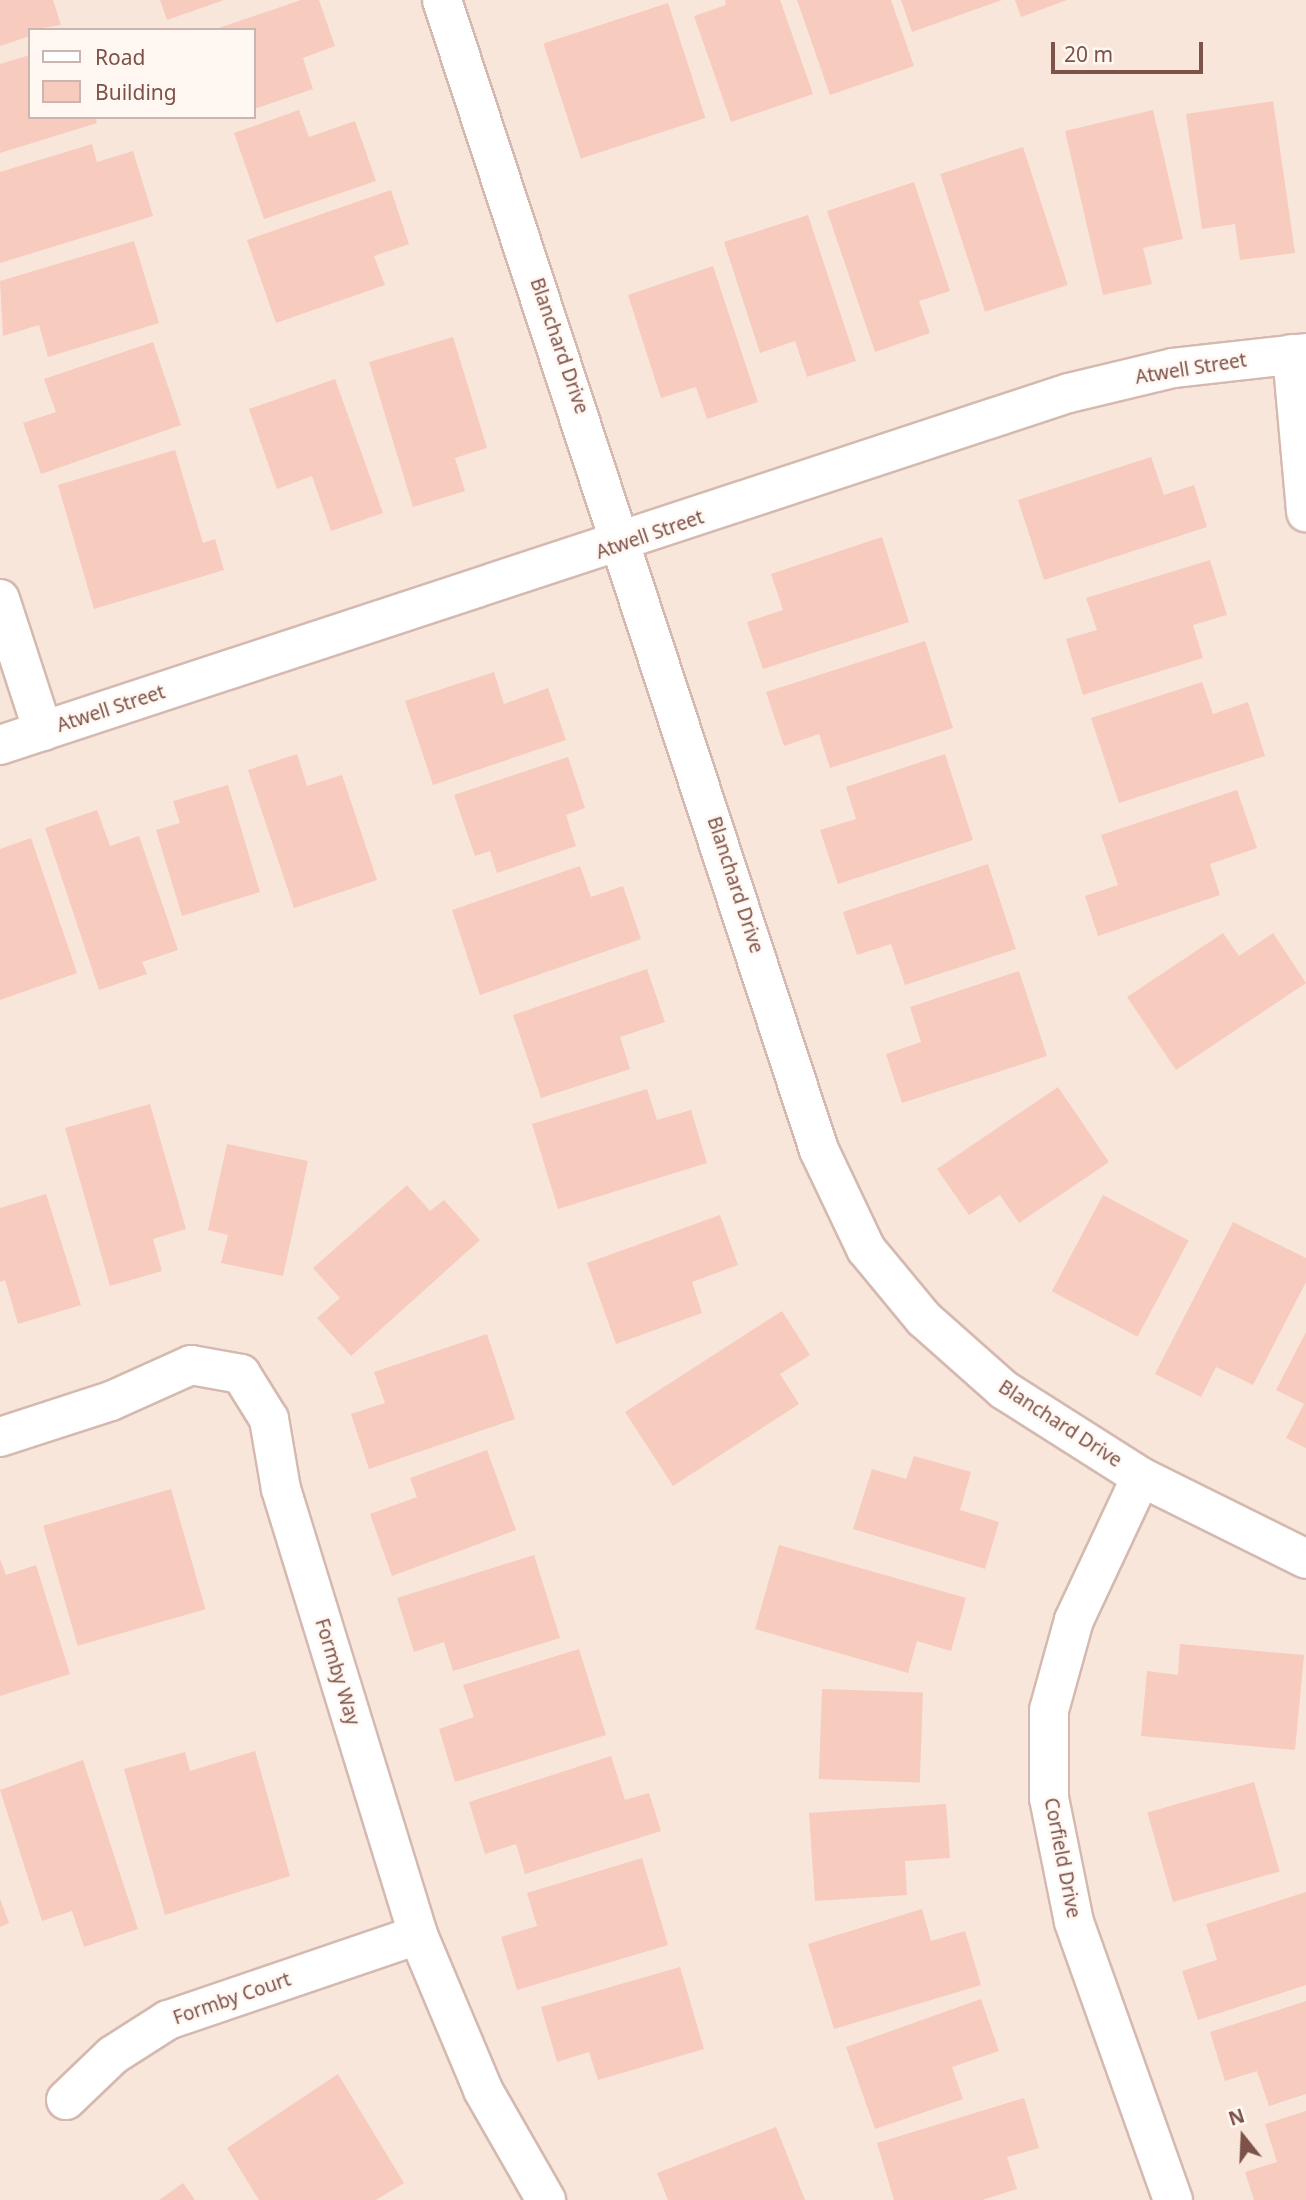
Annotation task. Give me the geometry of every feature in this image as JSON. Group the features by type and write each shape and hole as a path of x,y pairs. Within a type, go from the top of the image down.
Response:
{"street":[{"name":"Blanchard Drive","path":"442,0 625,543 819,1150 866,1249 925,1319 1004,1390 1141,1477 1306,1559"},
{"name":"Atwell Street","path":"0,745 625,543 1069,393 1173,368 1299,353"},
{"path":"1299,353 1306,512"},
{"path":"0,599 43,731"},
{"name":"Formby Way","path":"0,1437 111,1401 191,1366 242,1374 269,1419 281,1489 418,1935 483,2090 546,2200"},
{"name":"Corfield Drive","path":"1141,1477 1074,1620 1049,1710 1049,1798 1074,1922 1172,2200"},
{"name":"Formby Court","path":"66,2100 113,2055 169,2020 418,1935"}],"shaded area":[{"path":"0,0 1306,0 1306,2200 0,2200"}],"building":[{"path":"0,0 53,0 61,25 28,28 28,37 0,46"},
{"path":"160,0 224,0 167,20"},
{"path":"301,0 319,0 335,46 303,58 313,89 256,108 256,28 219,28"},
{"path":"725,0 780,0 813,94 731,122 694,16 726,5"},
{"path":"797,0 891,0 914,66 830,95"},
{"path":"901,0 1002,0 912,32"},
{"path":"1015,0 1067,0 1021,17"},
{"path":"668,3 705,118 581,159 543,43"},
{"path":"28,56 28,119 96,119 97,123 0,153 0,64"},
{"path":"1273,101 1295,253 1240,260 1235,224 1202,229 1186,114"},
{"path":"299,110 309,137 355,121 376,181 264,219 234,133"},
{"path":"1153,110 1183,239 1143,248 1152,284 1103,295 1065,131"},
{"path":"92,144 97,162 133,151 153,216 0,263 0,172"},
{"path":"1023,147 1068,285 985,312 940,174"},
{"path":"914,182 950,291 919,301 930,333 875,352 827,211"},
{"path":"391,190 409,244 374,256 385,285 276,323 247,240"},
{"path":"808,215 856,361 807,377 795,341 760,353 724,242"},
{"path":"134,241 159,323 48,357 39,325 3,336 0,281"},
{"path":"713,266 758,402 707,419 696,387 661,398 628,295"},
{"path":"453,337 487,448 455,458 465,491 413,507 369,362"},
{"path":"153,342 181,425 41,474 23,423 56,412 44,379"},
{"path":"335,379 383,513 331,531 312,476 277,489 249,409"},
{"path":"175,450 203,543 215,539 224,570 94,609 58,485"},
{"path":"1151,457 1164,495 1194,485 1207,527 1044,580 1018,500"},
{"path":"882,537 909,622 763,669 747,622 783,610 771,574"},
{"path":"1210,560 1227,615 1193,625 1203,658 1083,695 1066,639 1097,630 1086,598"},
{"path":"925,641 953,728 830,768 819,734 784,746 766,692"},
{"path":"494,672 504,704 548,688 566,740 433,785 405,701"},
{"path":"1202,682 1213,714 1248,702 1265,756 1119,803 1091,718"},
{"path":"297,754 307,786 342,775 377,880 294,908 248,770"},
{"path":"945,754 973,840 838,884 820,830 856,819 846,787"},
{"path":"568,757 585,808 566,815 576,846 497,873 490,851 475,856 454,795"},
{"path":"228,785 260,892 182,916 156,830 180,823 173,801"},
{"path":"1237,790 1257,848 1210,864 1220,895 1098,936 1085,896 1118,885 1101,835"},
{"path":"97,810 110,846 139,836 178,950 142,962 147,974 99,990 45,828"},
{"path":"31,838 77,973 0,1000 0,849"},
{"path":"988,864 1016,949 905,985 891,944 857,955 843,912"},
{"path":"580,866 591,897 623,886 641,939 480,995 452,910"},
{"path":"1223,933 1239,956 1273,933 1306,983 1176,1070 1127,997"},
{"path":"647,969 665,1022 620,1037 630,1069 541,1098 513,1015"},
{"path":"1019,971 1047,1056 902,1103 886,1054 921,1042 910,1007"},
{"path":"1058,1087 1109,1162 1019,1223 1000,1195 969,1215 937,1169"},
{"path":"647,1089 657,1120 691,1110 707,1163 558,1209 532,1124"},
{"path":"150,1104 186,1229 153,1239 162,1271 110,1286 65,1128"},
{"path":"227,1144 308,1161 283,1276 221,1263 228,1235 208,1230"},
{"path":"407,1185 430,1211 444,1200 480,1240 351,1356 317,1318 340,1298 313,1268"},
{"path":"46,1194 81,1305 18,1324 5,1280 0,1282 0,1208"},
{"path":"1103,1195 1189,1241 1137,1337 1052,1291"},
{"path":"720,1215 738,1265 692,1282 702,1313 616,1344 587,1263"},
{"path":"1233,1222 1306,1258 1306,1282 1253,1385 1216,1367 1201,1397 1155,1374"},
{"path":"782,1311 810,1355 780,1374 799,1404 673,1486 625,1412"},
{"path":"1306,1332 1306,1448 1286,1438 1304,1404 1276,1390"},
{"path":"487,1334 515,1419 369,1469 351,1414 385,1403 374,1372"},
{"path":"487,1450 516,1530 392,1576 370,1514 417,1497 410,1478"},
{"path":"914,1456 971,1472 960,1510 999,1522 985,1569 853,1529 872,1469 906,1479"},
{"path":"171,1489 205,1609 78,1646 43,1526"},
{"path":"779,1545 966,1598 951,1651 917,1641 908,1673 755,1629"},
{"path":"534,1555 560,1638 453,1671 444,1642 414,1652 397,1598"},
{"path":"0,1559 6,1575 36,1565 70,1674 0,1696"},
{"path":"1180,1644 1304,1655 1295,1750 1141,1736 1147,1671 1178,1675"},
{"path":"579,1649 606,1735 455,1782 439,1729 474,1717 463,1685"},
{"path":"822,1689 923,1693 920,1782 819,1779"},
{"path":"255,1751 290,1876 165,1915 124,1769 185,1752 190,1771"},
{"path":"611,1756 625,1800 649,1793 661,1831 525,1874 516,1844 485,1854 469,1802"},
{"path":"83,1760 138,1929 84,1947 72,1911 42,1921 0,1790"},
{"path":"1254,1782 1280,1871 1173,1902 1147,1813"},
{"path":"946,1804 950,1858 905,1861 907,1895 815,1901 809,1813"},
{"path":"642,1858 668,1945 517,1990 501,1937 537,1926 527,1893"},
{"path":"1306,1892 1306,1985 1198,2020 1182,1971 1217,1960 1206,1924"},
{"path":"0,1899 9,1923 0,1927"},
{"path":"922,1909 931,1941 965,1931 981,1985 834,2029 808,1944"},
{"path":"680,1967 704,2049 598,2080 589,2052 557,2062 541,2007"},
{"path":"981,1999 999,2051 952,2067 963,2099 875,2129 846,2047"},
{"path":"1306,2001 1306,2094 1269,2106 1257,2071 1225,2081 1210,2032"},
{"path":"338,2074 404,2183 376,2200 259,2200 227,2148"},
{"path":"1024,2098 1039,2148 1007,2157 1017,2189 982,2200 894,2200 877,2143"},
{"path":"1306,2111 1306,2200 1254,2200 1245,2172 1277,2162 1265,2124"},
{"path":"776,2127 805,2200 668,2200 657,2173"},
{"path":"183,2183 195,2200 159,2200"}]}
